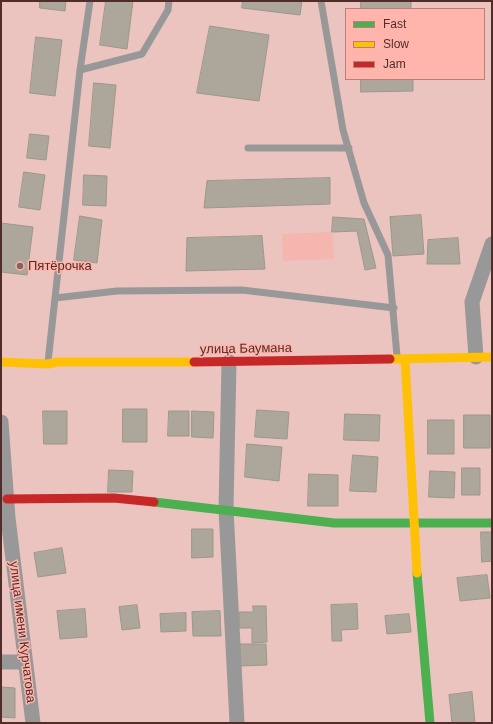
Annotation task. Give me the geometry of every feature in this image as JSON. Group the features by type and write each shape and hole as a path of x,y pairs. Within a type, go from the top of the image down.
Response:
{"street":[{"path":"476,357 472,302 492,244"},
{"name":"улица Баумана","path":"1,362 48,364 58,362 229,362 401,360 492,357"},
{"path":"401,360 430,723"},
{"path":"229,362 226,509 237,723"},
{"name":"улица имени Курчатова","path":"1,422 6,499 33,723"},
{"path":"6,499 114,498 226,509 334,523 492,523"},
{"path":"1,662 25,662"}],"lane":[{"path":"48,364 80,70 90,1"},
{"path":"80,70 142,54 168,10 169,1"},
{"path":"321,1 343,130 364,203 388,254 401,360"},
{"path":"248,148 349,148"},
{"path":"55,298 117,291 242,290 394,308"}],"shaded area":[{"path":"332,232 334,259 283,261 282,234"}],"building":[{"path":"40,1 66,1 65,11 40,8"},
{"path":"106,1 133,1 127,49 100,45"},
{"path":"243,1 302,1 300,15 242,8"},
{"path":"361,1 411,1 411,8 361,8"},
{"path":"210,26 269,35 259,101 197,93"},
{"path":"36,37 62,40 55,96 30,93"},
{"path":"361,80 413,80 413,91 361,92"},
{"path":"94,83 116,85 110,148 89,146"},
{"path":"30,134 49,136 46,160 27,158"},
{"path":"24,172 45,175 40,210 19,207"},
{"path":"84,175 107,176 106,206 83,205"},
{"path":"330,178 330,204 204,208 207,181"},
{"path":"421,215 424,254 393,256 390,217"},
{"path":"80,216 102,220 97,263 74,260"},
{"path":"333,217 364,219 376,268 365,270 357,231 332,232"},
{"path":"1,223 33,227 27,275 1,272"},
{"path":"262,236 265,269 186,271 187,238"},
{"path":"458,238 460,264 427,264 428,240"},
{"path":"123,409 147,409 147,442 123,442"},
{"path":"257,410 289,412 287,439 255,437"},
{"path":"43,411 67,411 67,444 44,444"},
{"path":"169,411 189,411 189,436 168,436"},
{"path":"192,411 214,412 213,438 192,437"},
{"path":"345,414 380,415 379,441 344,440"},
{"path":"464,415 490,415 490,448 464,448"},
{"path":"428,420 454,420 454,454 428,454"},
{"path":"247,444 282,447 279,481 245,477"},
{"path":"353,455 378,457 376,492 350,491"},
{"path":"462,468 480,468 480,495 462,495"},
{"path":"109,470 133,471 132,492 108,492"},
{"path":"430,471 455,472 454,498 429,497"},
{"path":"309,474 338,475 338,506 308,506"},
{"path":"192,529 213,529 213,557 192,558"},
{"path":"481,532 492,532 492,561 482,562"},
{"path":"62,548 66,573 38,577 34,553"},
{"path":"487,575 490,598 460,601 457,578"},
{"path":"357,604 358,629 341,630 342,641 332,641 331,605"},
{"path":"137,605 140,628 122,630 119,607"},
{"path":"253,606 266,606 267,642 252,643 252,628 239,628 239,612 253,612"},
{"path":"85,609 87,637 60,639 57,611"},
{"path":"220,611 221,636 193,636 192,612"},
{"path":"186,613 186,631 161,632 160,614"},
{"path":"409,614 411,632 387,634 385,616"},
{"path":"240,644 266,644 267,665 241,666"},
{"path":"1,687 15,688 15,718 1,717"},
{"path":"472,692 475,723 452,723 449,695"}],"traffic: fast":[{"path":"154,502 334,523 492,523"},
{"path":"417,573 430,723"}],"traffic: slow":[{"path":"390,359 492,357"},
{"path":"405,359 417,573"},
{"path":"1,362 48,364 58,362 194,362"}],"traffic: jam":[{"path":"194,362 390,359"},
{"path":"7,499 114,498 154,502"}],"place":[{"name":"Пятёрочка","path":"20,266"}]}
